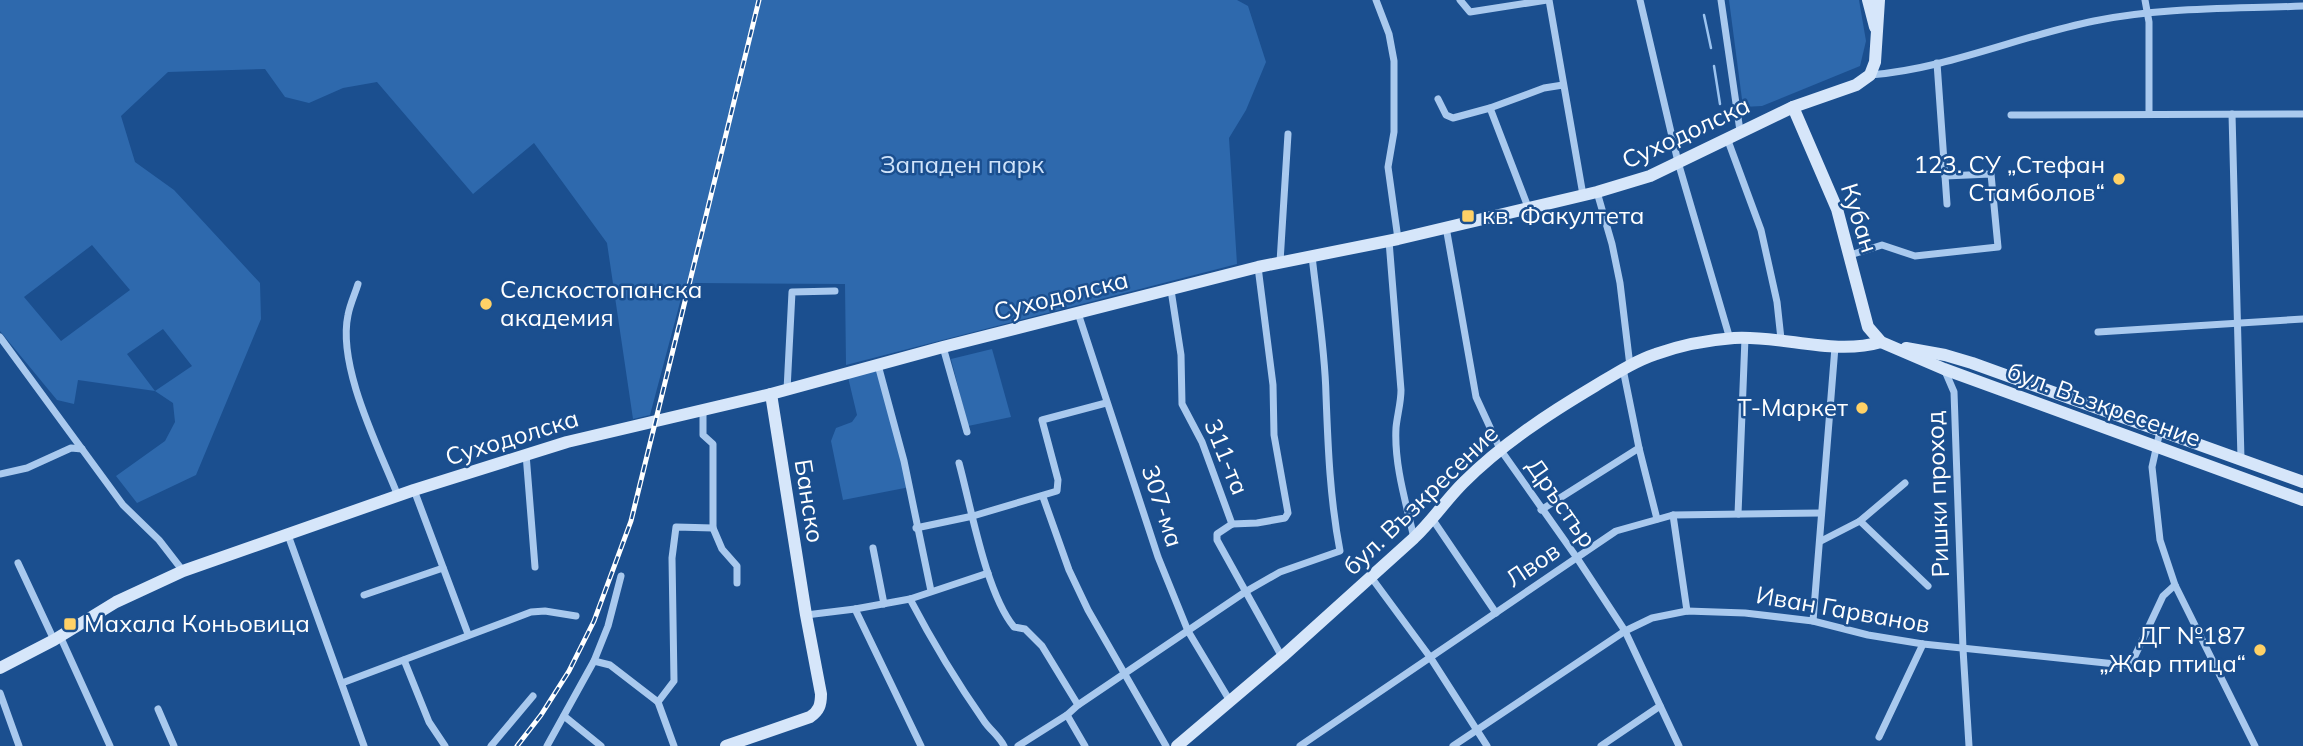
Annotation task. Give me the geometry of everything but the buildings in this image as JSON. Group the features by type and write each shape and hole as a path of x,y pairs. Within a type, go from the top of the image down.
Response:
{"street":[{"path":"1376,0 1389,34 1394,61 1394,132 1388,167 1401,390 1401,410 1396,428 1403,489 1414,538"},
{"path":"1460,0 1470,12 1548,0 1583,195"},
{"path":"1640,0 1678,162 1730,339"},
{"path":"1721,0 1740,131"},
{"path":"1868,0 1875,29"},
{"path":"1870,75 1875,62 1875,29 1879,0"},
{"path":"2145,0 2149,114"},
{"name":"Суходолска","path":"0,668 57,638 116,602 183,571 414,490 567,442 787,390 943,347 1258,267 1394,240 1597,192 1650,176 1740,131 1793,107 1856,85 1870,75 1914,70 2092,21 2147,12 2303,6"},
{"path":"1937,63 1947,204"},
{"path":"1438,99 1446,115 1453,118 1544,88 1563,85"},
{"name":"Кубан","path":"1793,107 1837,209 1868,327 1886,345"},
{"path":"1490,108 1528,207"},
{"path":"2232,114 2241,459"},
{"path":"2011,115 2303,114"},
{"path":"1280,262 1288,134"},
{"path":"1727,138 1761,230 1777,302 1781,340"},
{"path":"1850,255 1882,245 1915,256 1998,247 1990,174 1945,176"},
{"path":"1597,192 1620,283 1626,368 1639,448 1657,519"},
{"name":"Дръстър","path":"1447,227 1476,397 1500,449 1625,631 1679,746"},
{"path":"1018,746 1245,592 1280,572 1340,551 1334,519 1326,432 1326,394 1312,256"},
{"path":"1232,524 1285,518 1288,513 1274,435 1273,385 1258,267"},
{"path":"358,284 348,317 348,352 352,381 398,496"},
{"name":"311-та","path":"1171,290 1181,355 1182,404 1202,442 1232,524 1217,534 1217,540 1282,657"},
{"path":"787,390 792,292 835,291"},
{"name":"307-ма","path":"1078,313 1158,557 1188,631 1230,701"},
{"path":"2098,332 2303,318"},
{"path":"0,337 123,505 159,540 183,571"},
{"path":"1738,514 1745,338"},
{"name":"бул. Възкресение","path":"1180,745 1414,538 1433,520 1462,484 1500,449 1561,406 1626,368 1668,350 1693,344 1745,338 1835,347 1886,345 1920,350 1972,363 2303,482"},
{"name":"бул. Възкресение","path":"1886,345 1944,369 2303,500"},
{"path":"943,347 967,432"},
{"path":"1814,621 1835,347"},
{"path":"0,353 11,352"},
{"path":"878,365 912,495 916,528 931,591"},
{"name":"Ришки проход","path":"1944,369 1954,392 1969,746"},
{"name":"Банско","path":"726,746 810,717 817,712 821,704 771,394"},
{"path":"916,528 974,516 1057,491 1058,480 1042,420 1106,402"},
{"path":"703,410 704,435 713,444 713,528 722,549 737,566 737,583"},
{"path":"2160,431 2152,467 2160,540 2175,585 2255,746"},
{"path":"0,474 27,468 71,448 82,449"},
{"path":"1541,510 1639,448"},
{"path":"526,454 535,567"},
{"path":"959,463 988,573 1005,616 1014,628 1025,629 1042,646 1078,705"},
{"path":"1821,541 1860,522 1905,483"},
{"path":"414,490 468,634"},
{"path":"1044,497 1069,570 1124,675 1166,746"},
{"name":"Лвов","path":"1300,746 1616,531 1673,515 1821,513"},
{"path":"1673,515 1687,611"},
{"path":"1433,520 1496,613"},
{"path":"1860,522 1928,586"},
{"path":"658,702 674,681 672,572 676,527 713,528"},
{"path":"288,535 364,746"},
{"path":"873,548 884,604"},
{"path":"18,563 110,746"},
{"path":"364,595 443,568"},
{"path":"806,615 884,604 988,573"},
{"path":"547,746 594,661 608,626 621,576"},
{"path":"1371,577 1430,657 1487,746"},
{"name":"Иван Гарванов","path":"1453,746 1625,631 1652,618 1687,611 1745,613 1814,621 1868,635 1923,644 2128,664 2133,660 2163,596 2175,585"},
{"path":"910,598 934,645 986,724 1004,746"},
{"path":"855,609 922,746"},
{"path":"342,683 531,612 545,611 576,616"},
{"path":"1879,737 1923,644"},
{"path":"404,660 429,722 444,746"},
{"path":"594,661 610,665 658,702 674,746"},
{"path":"0,693 19,746"},
{"path":"491,746 533,696"},
{"path":"1601,746 1660,706"},
{"path":"158,709 174,746"},
{"path":"1067,715 1085,746"},
{"path":"564,716 601,746"}],"green space":[{"name":"Западен парк","path":"0,0 1237,0 1248,6 1266,62 1246,110 1229,138 1237,264 846,365 845,284 695,283 693,290 683,291 650,415 633,419 607,243 534,143 473,194 377,82 343,88 309,103 285,97 265,69 168,72 121,116 135,162 174,190 260,283 261,319 196,475 137,503 116,476 165,441 175,422 173,403 155,391 78,380 74,404 57,400 0,331","holes":["92,245 130,290 61,341 24,297","163,329 192,366 155,391 127,354"]},
{"path":"1729,0 1859,0 1866,41 1860,66 1762,106 1743,107"},
{"path":"992,349 1011,417 968,426 951,359"},
{"path":"878,365 910,487 843,500 831,441 836,428 852,422 857,415 847,373"}],"waterway":[{"path":"1704,15 1711,48"},
{"path":"1714,66 1720,104"}],"railway":[{"path":"517,746 569,671 594,621 631,521 759,0"}],"place":[{"name":"123. СУ „Стефан Стамболов“","path":"2119,179"},
{"name":"кв. Факултета","path":"1468,216"},
{"name":"Селскостопанска академия","path":"486,304"},
{"name":"Т-Маркет","path":"1862,408"},
{"name":"Махала Коньовица","path":"70,624"},
{"name":"ДГ №187 „Жар птица“","path":"2260,650"}]}
